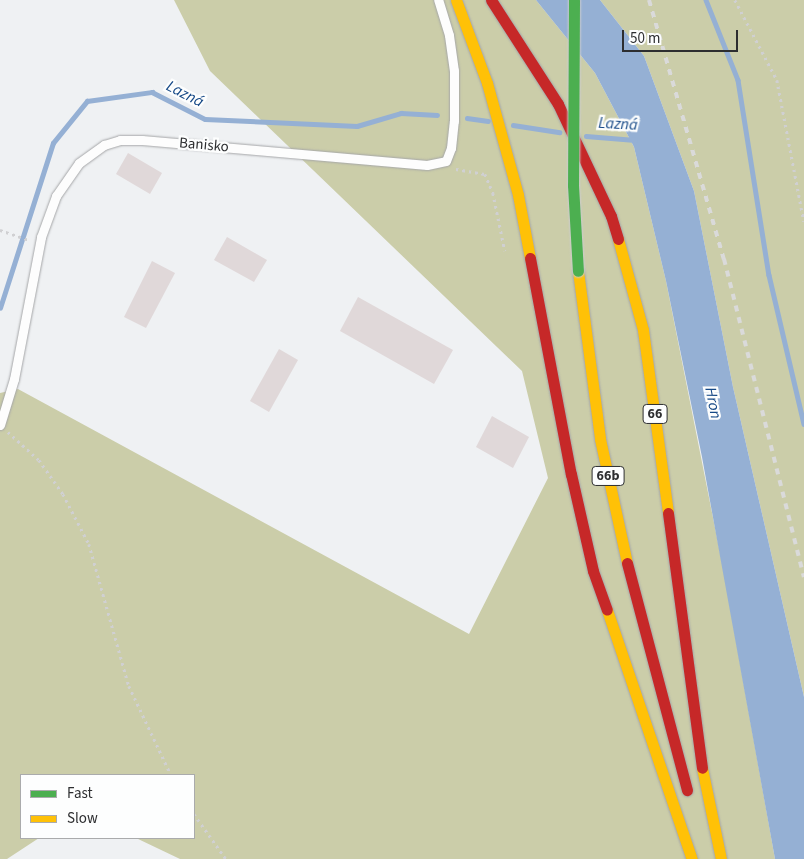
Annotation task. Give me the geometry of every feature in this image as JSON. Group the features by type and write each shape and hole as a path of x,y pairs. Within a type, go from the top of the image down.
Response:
{"main road":[{"path":"456,0 487,82 518,195 571,474 593,571 676,805 692,859"},
{"name":"66","path":"491,0 558,104 578,143 611,216 627,267 643,330 700,760 720,859"},
{"name":"66b","path":"574,0 573,185 578,271 600,439 618,527 690,802"}],"lane":[{"name":"Banisko","path":"0,424 14,379 41,238 56,196 79,163 104,145 120,140 142,140 427,165 446,161 451,148 454,121 454,71 449,35 438,0"}],"path":[{"path":"735,0 777,80 804,221"},
{"path":"0,230 31,240"},
{"path":"0,424 38,460 63,494 89,544 129,686 172,774"},
{"path":"195,815 226,859"}],"green space":[{"path":"174,0 536,0 595,73 634,147 666,281 723,568 775,859 180,859 138,839 195,839 195,774 20,774 20,839 37,839 7,859 0,859 0,393 18,389 469,634 548,478 522,371 210,71"},
{"path":"600,0 804,0 804,697 733,387 694,191 644,56"}],"water":[{"name":"Hron","path":"536,0 600,0 644,56 694,191 733,387 804,697 804,859 775,859 702,457 666,281 634,147 595,73"}],"building":[{"path":"128,153 162,173 150,194 116,174"},
{"path":"227,237 267,260 254,282 214,260"},
{"path":"152,261 175,273 146,328 124,317"},
{"path":"358,297 453,350 434,384 340,331"},
{"path":"279,349 298,360 269,412 250,401"},
{"path":"492,416 529,437 513,468 476,447"}],"waterway":[{"path":"706,0 738,80 769,275 804,424"},
{"name":"Lazná","path":"0,308 53,143 87,101 152,92 205,119 357,126 401,113 437,115"},
{"name":"Lazná","path":"467,118 488,121"},
{"name":"Lazná","path":"513,125 559,132"},
{"name":"Lazná","path":"586,136 635,140"}],"railway":[{"path":"649,0 724,259 804,577"}],"traffic: slow":[{"path":"456,0 487,83 518,195 530,258"},
{"path":"618,239 643,330 668,513"},
{"path":"578,271 600,439 627,563"},
{"path":"607,610 692,859"},
{"path":"702,768 721,859"}],"traffic: jam":[{"path":"491,0 558,104 611,216 618,239"},
{"path":"530,258 571,474 593,571 607,610"},
{"path":"668,513 702,768"},
{"path":"627,563 687,790"}],"traffic: fast":[{"path":"574,0 573,185 578,271"}]}
